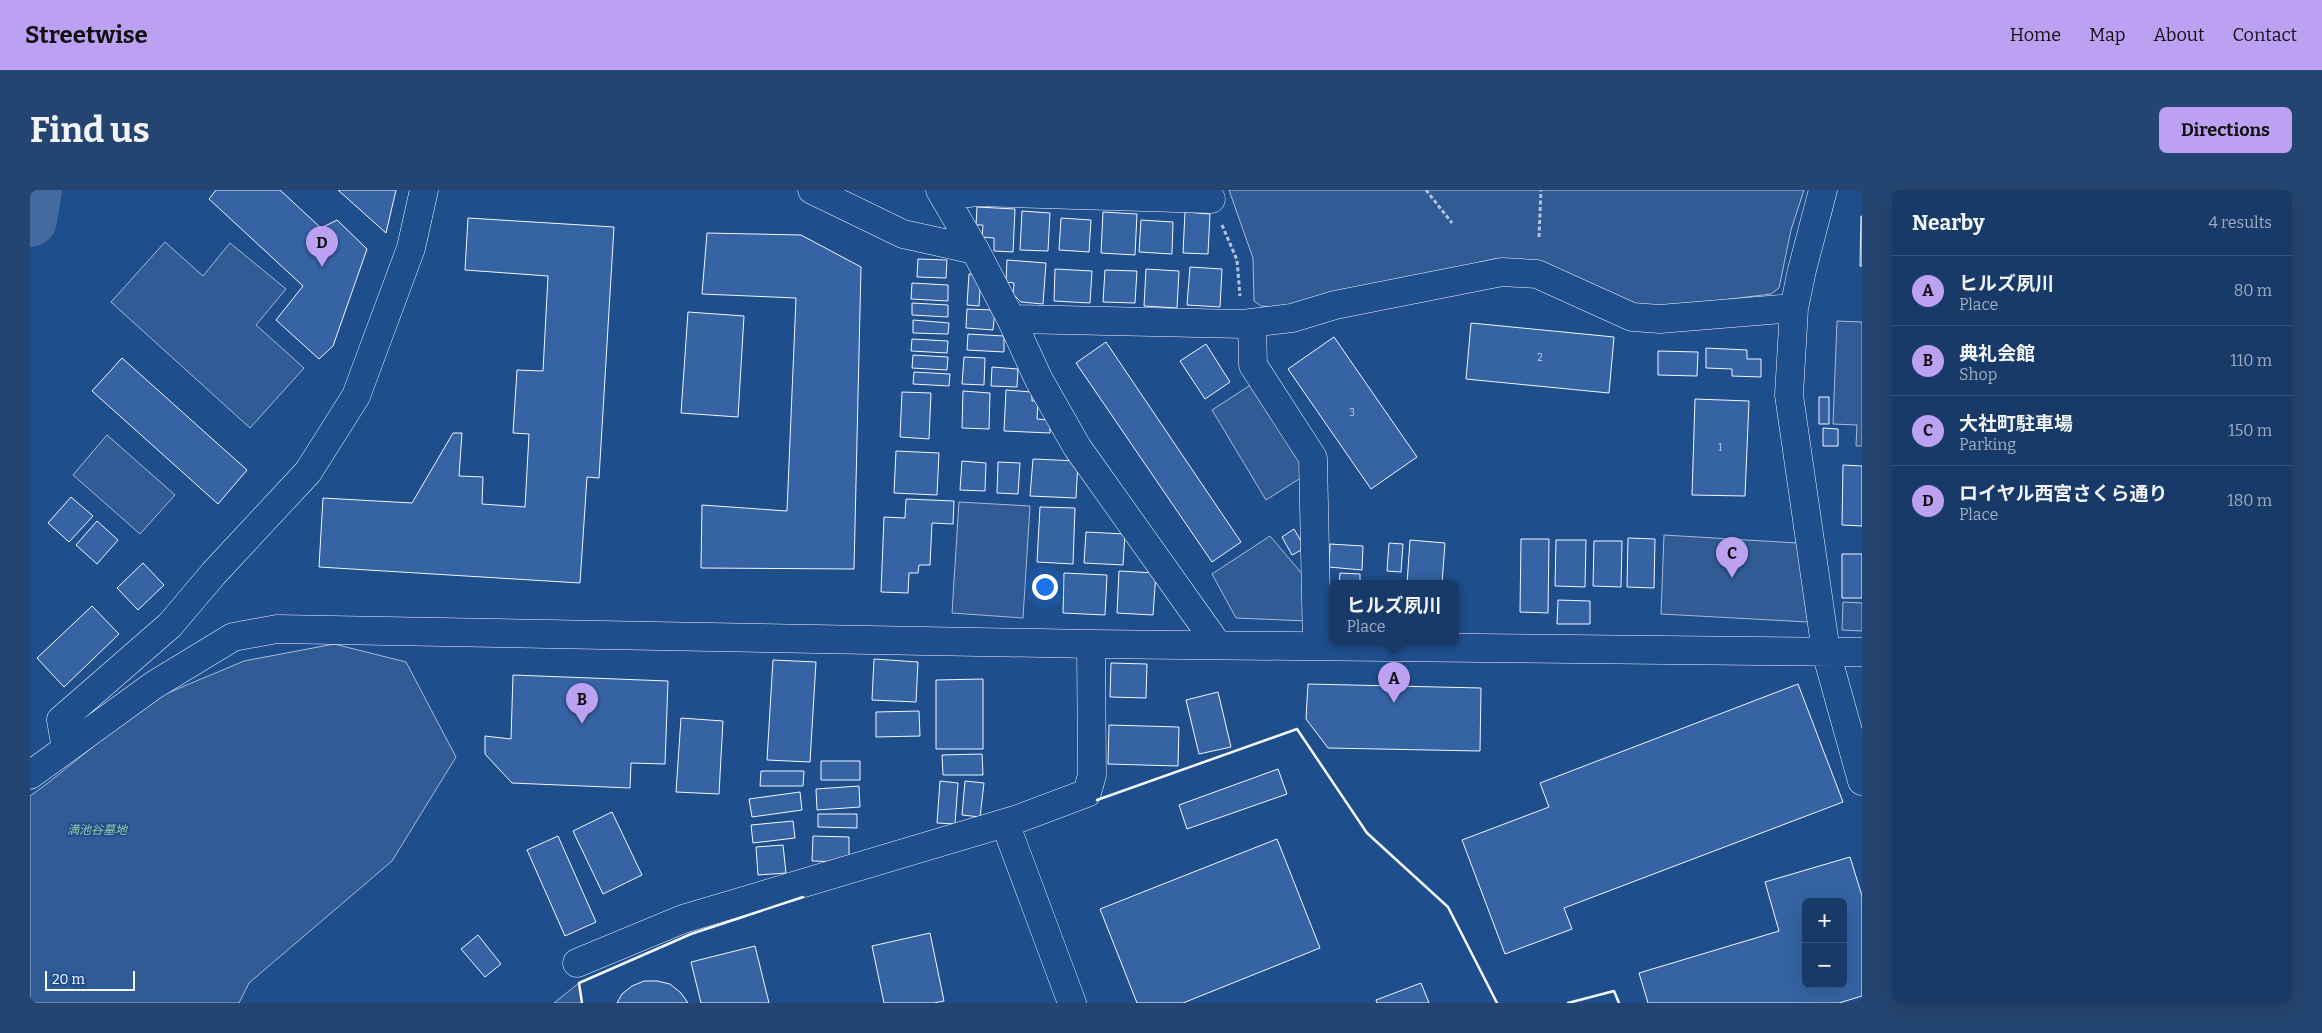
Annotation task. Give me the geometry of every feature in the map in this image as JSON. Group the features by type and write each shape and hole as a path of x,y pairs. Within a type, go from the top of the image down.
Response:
{"street":[{"path":"66,749 61,720 170,625 214,573 308,472 356,396 411,248 424,190"},
{"path":"812,190 903,234 975,250"},
{"path":"1823,190 1794,308 1789,395 1826,652 1862,781"},
{"path":"1211,199 976,192 942,193 975,250 1011,319 1038,380 1077,447 1217,644"},
{"path":"1011,319 1247,324 1292,318 1335,305 1502,272 1537,274 1632,317 1660,319 1794,308"},
{"path":"1247,324 1253,365 1313,458 1317,646"},
{"path":"30,774 154,685 233,637 277,629 1091,644 1862,652"},
{"path":"577,963 683,919 1005,823 1087,793 1092,775 1091,644"},
{"path":"1005,823 1072,1003"}],"path":[{"path":"1426,190 1452,223"},
{"path":"1539,237 1541,190"},
{"path":"1211,199 1236,260 1247,324"}],"shaded area":[{"path":"1229,190 1804,190 1791,230 1779,288 1771,294 1658,308 1640,308 1501,259 1494,259 1284,308 1261,306 1254,301 1253,258"},
{"path":"165,242 203,276 230,243 286,289 256,325 304,368 250,428 111,302"},
{"path":"1837,321 1862,322 1862,446 1856,446 1857,425 1833,424"},
{"path":"1252,384 1307,474 1266,500 1212,410"},
{"path":"107,435 175,495 140,534 73,475"},
{"path":"959,502 1030,506 1023,618 952,613"},
{"path":"1664,535 1797,543 1808,622 1661,614"},
{"path":"1270,536 1309,582 1307,621 1236,618 1212,574"},
{"path":"1843,602 1862,603 1862,631 1842,630"},
{"path":"334,644 406,662 456,757 392,861 249,983 239,1003 30,1003 30,796 151,700 244,661"},
{"path":"579,983 582,1003 554,1003"}],"building":[{"path":"216,190 280,190 321,228 337,220 367,249 333,346 319,359 276,320 303,286 209,199"},
{"path":"338,190 396,190 386,233"},
{"path":"977,207 1015,209 1013,252 994,251 994,238 982,237 983,225 976,225"},
{"path":"1022,211 1050,213 1048,251 1020,250"},
{"path":"1103,212 1137,214 1135,255 1101,253"},
{"path":"1185,212 1210,214 1208,254 1183,253"},
{"path":"1861,216 1862,266 1860,266"},
{"path":"468,218 614,227 599,478 587,477 580,583 319,567 323,498 412,503 453,433 462,433 459,476 483,477 482,504 525,507 529,434 513,433 517,370 543,371 548,276 465,270"},
{"path":"1061,218 1091,220 1089,252 1059,250"},
{"path":"1141,220 1173,222 1172,254 1139,252"},
{"path":"707,233 801,235 861,267 854,569 701,568 702,505 787,511 796,298 702,294"},
{"path":"918,259 947,260 946,278 917,277"},
{"path":"1007,260 1046,263 1043,304 1021,302 1013,294 1014,283 1006,282"},
{"path":"1190,267 1222,269 1220,307 1187,305"},
{"path":"1055,269 1092,271 1090,303 1054,301"},
{"path":"1146,269 1179,271 1177,308 1144,306"},
{"path":"1105,270 1137,271 1135,303 1103,302"},
{"path":"969,274 981,275 979,306 967,305"},
{"path":"912,283 948,285 948,301 911,299"},
{"path":"912,303 948,305 948,317 912,315"},
{"path":"967,309 995,310 993,330 966,328"},
{"path":"688,312 744,316 738,417 681,413"},
{"path":"913,320 949,323 948,334 913,333"},
{"path":"1471,323 1614,337 1609,393 1466,379"},
{"path":"968,334 1004,336 1004,352 967,350"},
{"path":"1334,337 1417,457 1371,489 1288,369"},
{"path":"912,339 948,341 947,353 911,351"},
{"path":"1106,342 1241,542 1212,562 1076,363"},
{"path":"1206,344 1230,382 1205,399 1180,361"},
{"path":"1706,348 1747,350 1747,359 1761,359 1761,377 1732,376 1732,369 1706,368"},
{"path":"1658,351 1698,352 1697,376 1658,375"},
{"path":"913,355 948,357 947,370 912,368"},
{"path":"964,357 985,358 984,385 962,384"},
{"path":"122,358 247,470 218,504 92,391"},
{"path":"992,367 1018,369 1017,387 991,386"},
{"path":"914,372 950,374 949,386 913,384"},
{"path":"1006,390 1032,392 1032,401 1038,401 1037,419 1050,420 1050,433 1004,431"},
{"path":"963,391 990,393 989,429 962,428"},
{"path":"902,392 931,393 929,439 900,437"},
{"path":"1819,397 1829,397 1829,424 1819,424"},
{"path":"1695,399 1749,401 1745,496 1692,495"},
{"path":"1823,428 1838,429 1838,446 1823,446"},
{"path":"896,451 939,453 937,495 894,493"},
{"path":"1033,459 1078,461 1076,498 1030,496"},
{"path":"962,461 986,463 985,491 960,490"},
{"path":"998,462 1020,463 1018,494 997,493"},
{"path":"1843,465 1862,466 1862,526 1842,525"},
{"path":"71,497 93,516 69,542 48,523"},
{"path":"906,499 954,501 953,524 932,523 930,565 919,565 918,573 909,573 908,593 881,592 884,517 905,518"},
{"path":"1040,507 1075,508 1073,564 1037,562"},
{"path":"97,521 118,540 97,564 76,545"},
{"path":"1294,529 1305,548 1292,555 1282,537"},
{"path":"1086,532 1125,534 1123,565 1084,563"},
{"path":"1628,538 1655,539 1654,588 1627,587"},
{"path":"1521,539 1549,539 1548,613 1520,612"},
{"path":"1410,540 1445,543 1442,580 1407,580"},
{"path":"1556,540 1586,540 1585,587 1555,586"},
{"path":"1594,541 1622,541 1621,587 1593,586"},
{"path":"1389,543 1403,544 1401,572 1387,571"},
{"path":"1330,544 1363,546 1362,570 1329,567"},
{"path":"1842,554 1862,554 1862,598 1842,598"},
{"path":"143,563 164,585 138,610 117,588"},
{"path":"1119,571 1156,573 1153,615 1117,613"},
{"path":"1064,573 1107,575 1105,615 1063,613"},
{"path":"1340,573 1360,574 1360,580 1339,580"},
{"path":"1558,600 1590,601 1590,624 1557,624"},
{"path":"92,606 119,634 64,687 37,658"},
{"path":"874,659 918,662 916,702 872,700"},
{"path":"773,660 816,662 810,762 767,760"},
{"path":"1111,663 1147,664 1146,698 1110,697"},
{"path":"513,675 668,681 665,764 631,763 630,788 512,783 485,754 485,736 511,739"},
{"path":"983,679 983,749 936,749 936,680"},
{"path":"1308,684 1481,688 1480,751 1328,748 1306,719"},
{"path":"1798,684 1843,802 1564,908 1572,929 1505,954 1462,840 1549,807 1540,783"},
{"path":"1218,692 1231,747 1199,754 1186,700"},
{"path":"919,711 920,736 876,737 876,712"},
{"path":"681,718 723,721 719,794 676,792"},
{"path":"1109,725 1179,727 1178,766 1108,764"},
{"path":"982,754 983,775 943,775 942,755"},
{"path":"821,761 860,761 860,780 821,780"},
{"path":"1278,769 1287,794 1187,829 1179,805"},
{"path":"761,771 804,771 803,786 760,786"},
{"path":"940,781 958,783 955,824 937,823"},
{"path":"965,781 984,783 980,817 962,815"},
{"path":"859,786 860,807 817,810 816,789"},
{"path":"800,792 802,810 752,817 749,799"},
{"path":"612,812 642,875 603,894 573,831"},
{"path":"818,814 857,814 857,828 818,827"},
{"path":"793,821 795,838 753,843 751,825"},
{"path":"558,836 596,922 565,936 527,850"},
{"path":"813,836 849,837 849,862 812,861"},
{"path":"1277,839 1320,948 1183,1003 1137,1003 1100,909"},
{"path":"783,845 786,873 758,875 756,847"},
{"path":"1850,857 1862,896 1862,996 1839,1003 1648,1003 1639,973 1779,931 1765,882"},
{"path":"930,933 944,1001 934,1003 884,1003 872,946"},
{"path":"478,935 501,964 485,977 461,949"},
{"path":"755,946 769,1003 701,1003 691,962"},
{"path":"644,981 670,984 681,993 688,1003 617,1003 622,994 632,986"},
{"path":"1421,983 1429,1003 1377,1003 1376,1000"}],"waterway":[{"path":"30,220 35,190"}],"wall":[{"path":"1097,800 1297,729 1367,833 1448,907 1497,1003"},
{"path":"582,1003 579,983 691,934 803,897"},
{"path":"1568,1003 1614,991 1619,1003"}],"place":[{"name":"ロイヤル西宮さくら通り","path":"322,267"},
{"name":"大社町駐車場","path":"1732,578"},
{"name":"ヒルズ夙川","path":"1394,703"},
{"name":"典礼会館","path":"582,724"}],"park label":[{"name":"満池谷墓地","path":"97,830"}]}
